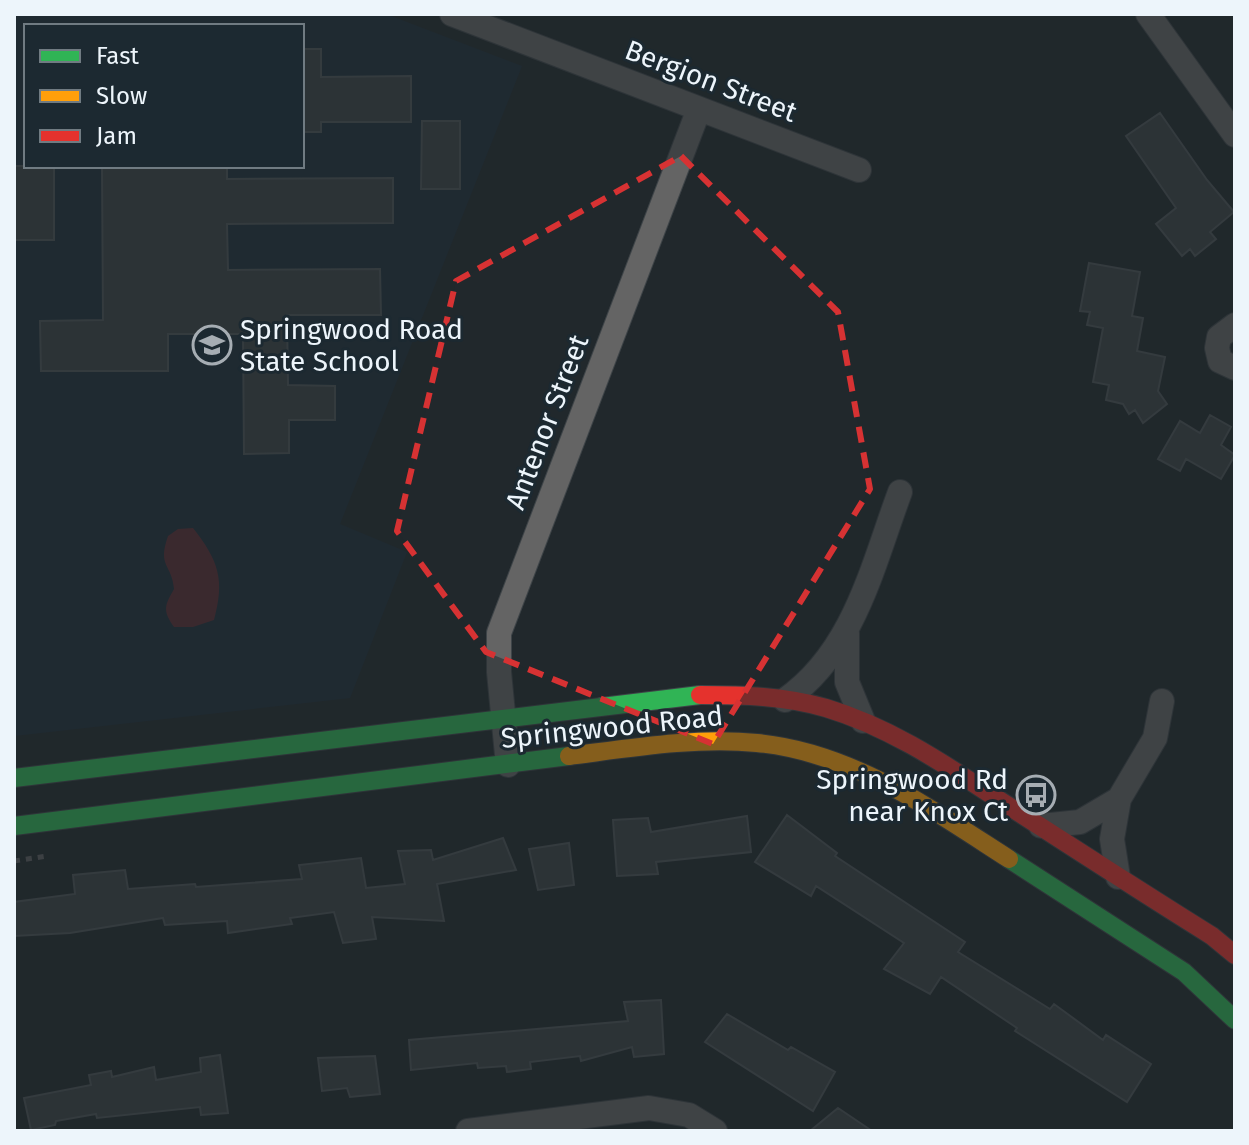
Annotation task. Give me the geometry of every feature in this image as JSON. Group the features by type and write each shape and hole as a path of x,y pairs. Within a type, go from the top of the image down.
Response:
{"main road":[{"name":"Springwood Road","path":"14,778 681,696 732,694 785,700 824,708 863,721 920,748 1212,936 1235,955"},
{"name":"Springwood Road","path":"14,826 658,745 712,741 770,744 843,764 917,800 1184,972 1235,1020"}],"street":[{"name":"Bergion Street","path":"452,14 859,170"},
{"path":"1148,14 1235,135"},
{"name":"Antenor Street","path":"508,765 499,672 499,633 699,109"},
{"path":"1235,325 1219,337 1217,348 1220,361 1235,368"},
{"path":"785,700 821,670 847,633 900,492"},
{"path":"847,633 847,682 863,721"},
{"path":"1118,877 1112,839 1119,799 1155,738 1162,701"},
{"path":"1041,826 1080,822 1119,799"},
{"path":"468,1131 649,1108 689,1115 715,1131"}],"path":[{"path":"14,861 47,856"}],"highlighted area":[{"path":"681,156 838,312 870,489 713,744 486,652 397,531 456,281"}],"shaded area":[{"name":"Springwood Road State School","path":"14,14 386,14 522,66 340,524 407,552 350,698 14,736"},
{"path":"193,528 214,561 219,582 217,606 214,620 193,627 174,627 166,612 174,589 165,560 165,546 168,536 178,529"}],"building":[{"path":"304,49 321,49 321,77 411,76 411,122 321,122 321,132 304,132"},
{"path":"1160,113 1207,180 1234,212 1210,232 1216,239 1195,256 1190,249 1182,256 1156,224 1176,208 1126,136"},
{"path":"422,121 460,121 460,189 421,189"},
{"path":"14,166 54,168 54,240 14,240"},
{"path":"102,168 227,168 227,179 393,178 393,223 227,224 228,270 380,269 381,315 287,315 288,385 335,386 335,420 289,420 289,453 244,454 243,334 168,334 168,371 41,371 40,321 103,320"},
{"path":"1089,263 1140,272 1132,316 1143,318 1137,351 1165,357 1158,391 1167,404 1143,423 1135,410 1129,414 1123,404 1106,400 1109,385 1093,382 1103,328 1087,325 1090,312 1080,311"},
{"path":"1210,415 1231,427 1221,445 1235,455 1221,479 1186,459 1180,471 1158,459 1180,421 1200,433"},
{"path":"787,815 837,853 835,856 965,942 958,952 1050,1009 1054,1004 1103,1040 1106,1035 1151,1064 1127,1102 1015,1031 1017,1028 941,977 930,994 884,969 904,943 816,886 811,896 755,862"},
{"path":"747,816 751,852 656,862 658,874 617,876 613,820 648,818 651,832"},
{"path":"503,838 516,870 437,884 444,921 372,917 376,939 343,943 334,912 290,918 292,924 228,933 227,921 165,925 163,918 70,933 14,936 14,902 75,894 73,875 125,870 128,889 195,884 196,887 302,879 299,865 361,858 366,888 405,884 398,851 431,850 433,860"},
{"path":"569,843 574,885 538,890 529,849"},
{"path":"661,1000 664,1054 634,1057 632,1047 581,1061 580,1056 530,1062 531,1069 507,1072 506,1066 478,1068 477,1063 411,1070 409,1040 628,1021 624,1002"},
{"path":"727,1014 788,1050 791,1047 835,1072 813,1111 705,1042"},
{"path":"220,1055 228,1113 201,1115 200,1107 97,1118 96,1114 56,1121 55,1125 31,1130 24,1098 91,1085 89,1075 111,1071 112,1077 154,1067 156,1080 201,1072 200,1058"},
{"path":"375,1056 380,1094 350,1097 347,1088 322,1091 318,1058"},
{"path":"838,1108 872,1131 810,1131"}],"traffic: fast":[{"path":"14,778 700,695"},
{"path":"14,826 569,756"},
{"path":"1009,859 1184,972 1235,1020"}],"traffic: slow":[{"path":"569,756 710,741 757,743 792,749 858,770 920,803 1009,859"}],"traffic: jam":[{"path":"700,695 795,701 826,708 875,726 964,777 1212,936 1235,955"}],"place":[{"name":"Springwood Road State School","path":"212,345"},
{"name":"Springwood Rd near Knox Ct","path":"1036,795"}]}
